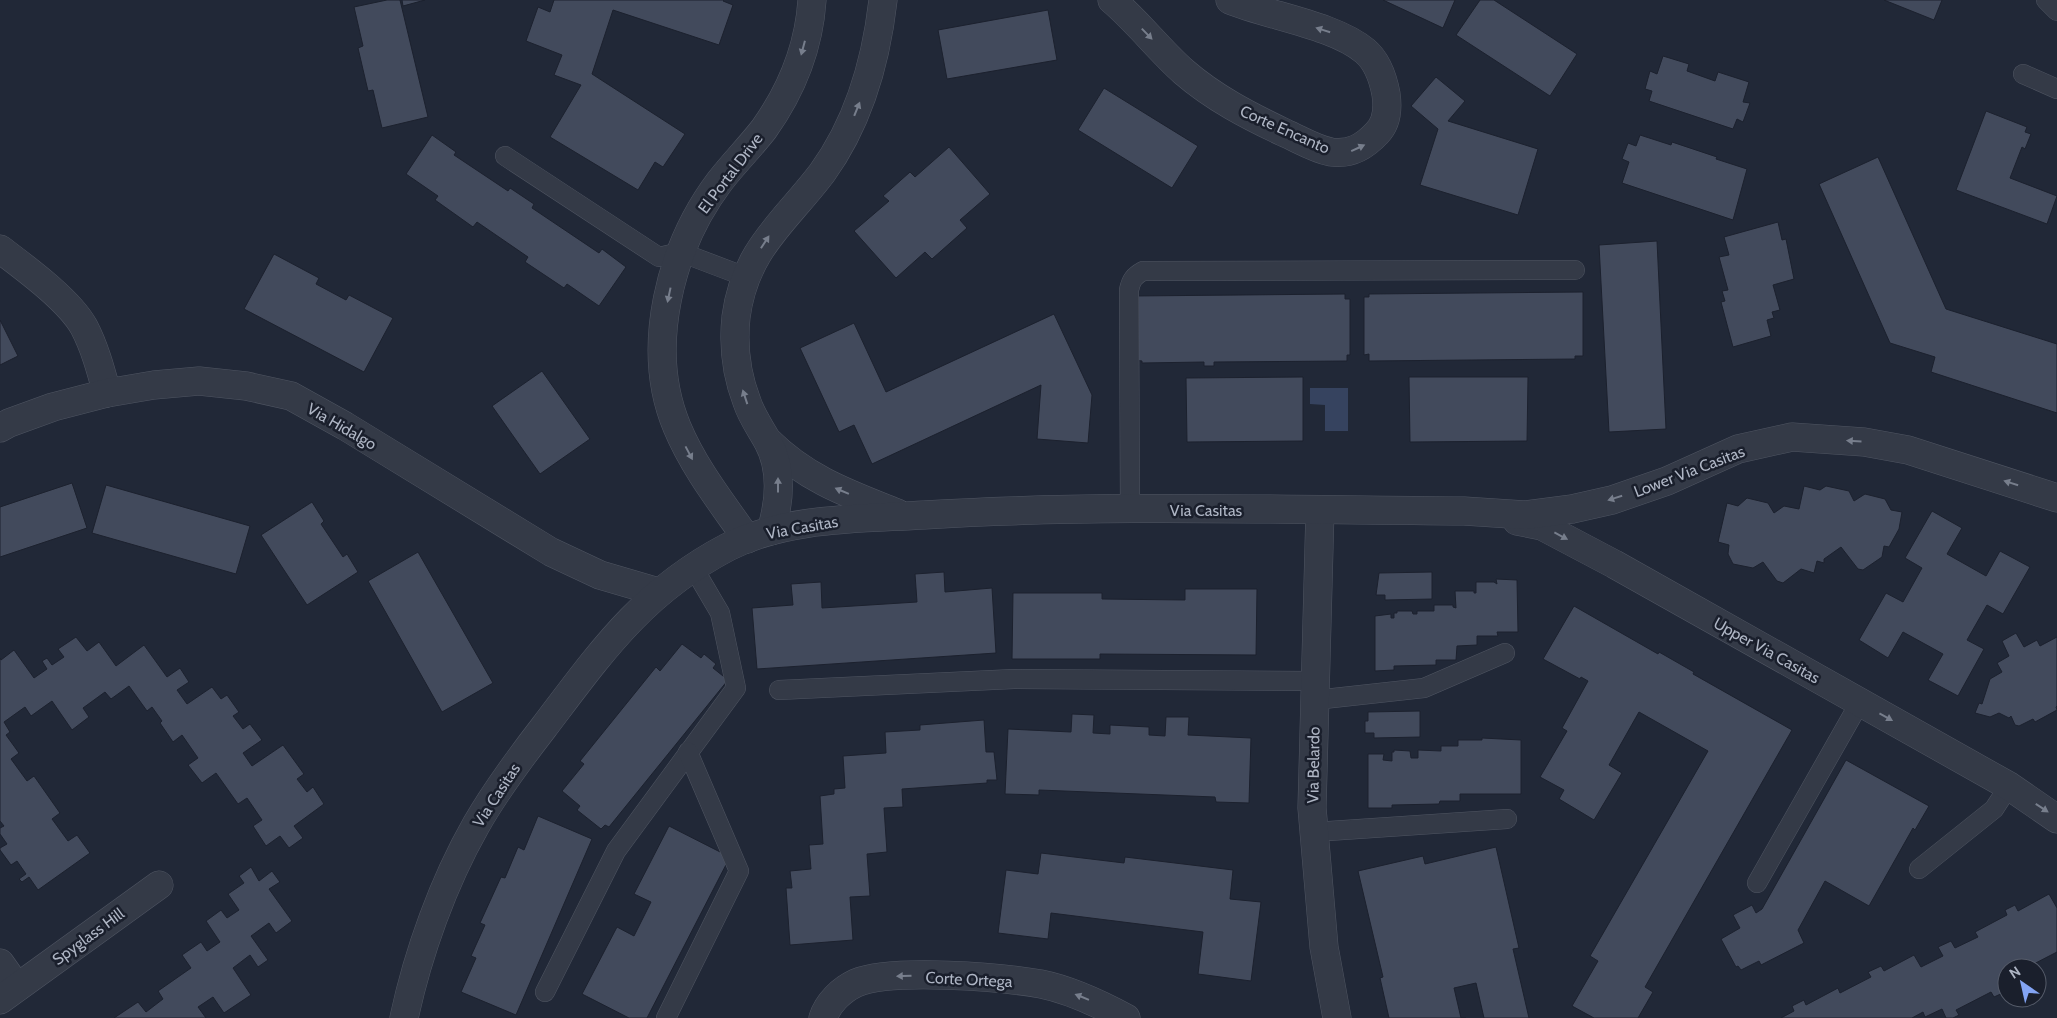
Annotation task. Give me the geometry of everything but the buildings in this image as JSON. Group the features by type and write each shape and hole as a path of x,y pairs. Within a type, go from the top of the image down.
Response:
{"street":[{"name":"El Portal Drive","path":"759,535 703,476 684,443 676,425 666,387 664,325 670,286 687,235 708,198 764,129 789,88 803,48 812,0"},
{"path":"759,535 777,510 778,478 775,458 746,402 736,360 736,317 746,277 756,256 768,236 823,172 856,114 868,81 876,50 883,0"},
{"name":"Corte Encanto","path":"1112,0 1183,71 1209,92 1270,126 1330,152 1358,150 1381,130 1387,116 1384,82 1377,65 1366,52 1335,34 1230,0"},
{"path":"0,249 23,266 57,296 84,326 107,392"},
{"name":"Via Hidalgo","path":"0,428 8,423 53,407 107,392 154,385 199,382 246,386 291,396 345,426 551,552 600,575 658,592"},
{"name":"Lower Via Casitas","path":"1464,511 1525,515 1572,509 1612,500 1667,481 1738,449 1792,437 1864,442 1908,450 2057,498"},
{"path":"767,440 794,465 809,474 838,489 903,516"},
{"name":"Via Belardo","path":"1320,510 1312,808 1324,947 1337,1018"},
{"name":"Via Casitas","path":"404,1018 419,957 459,858 479,820 512,769 606,646 658,592 693,567 759,535 829,521 1010,511 1464,511"},
{"name":"Upper Via Casitas","path":"1464,511 1542,526 1614,564 2009,786 2057,819"},
{"name":"Spyglass Hill","path":"0,963 9,994 159,885"},
{"name":"Corte Ortega","path":"823,1018 830,1004 838,995 856,983 908,976 1002,979 1042,985 1075,994 1126,1018"}],"lane":[{"path":"2046,0 2057,11"},
{"path":"2023,74 2057,89"},
{"path":"505,156 659,257 680,252 746,277"},
{"path":"1130,510 1129,290 1130,282 1135,275 1142,271 1576,270"},
{"path":"546,992 616,851 736,688 720,613 693,567"},
{"path":"779,690 1014,679 1315,690 1424,688 1505,653"},
{"path":"1758,883 1860,702"},
{"path":"666,1018 740,871 688,752"},
{"path":"1919,869 1994,809 2009,786"},
{"path":"1314,832 1507,819"}],"water":[{"path":"1310,388 1348,388 1348,431 1325,431 1325,405 1310,404"}]}
